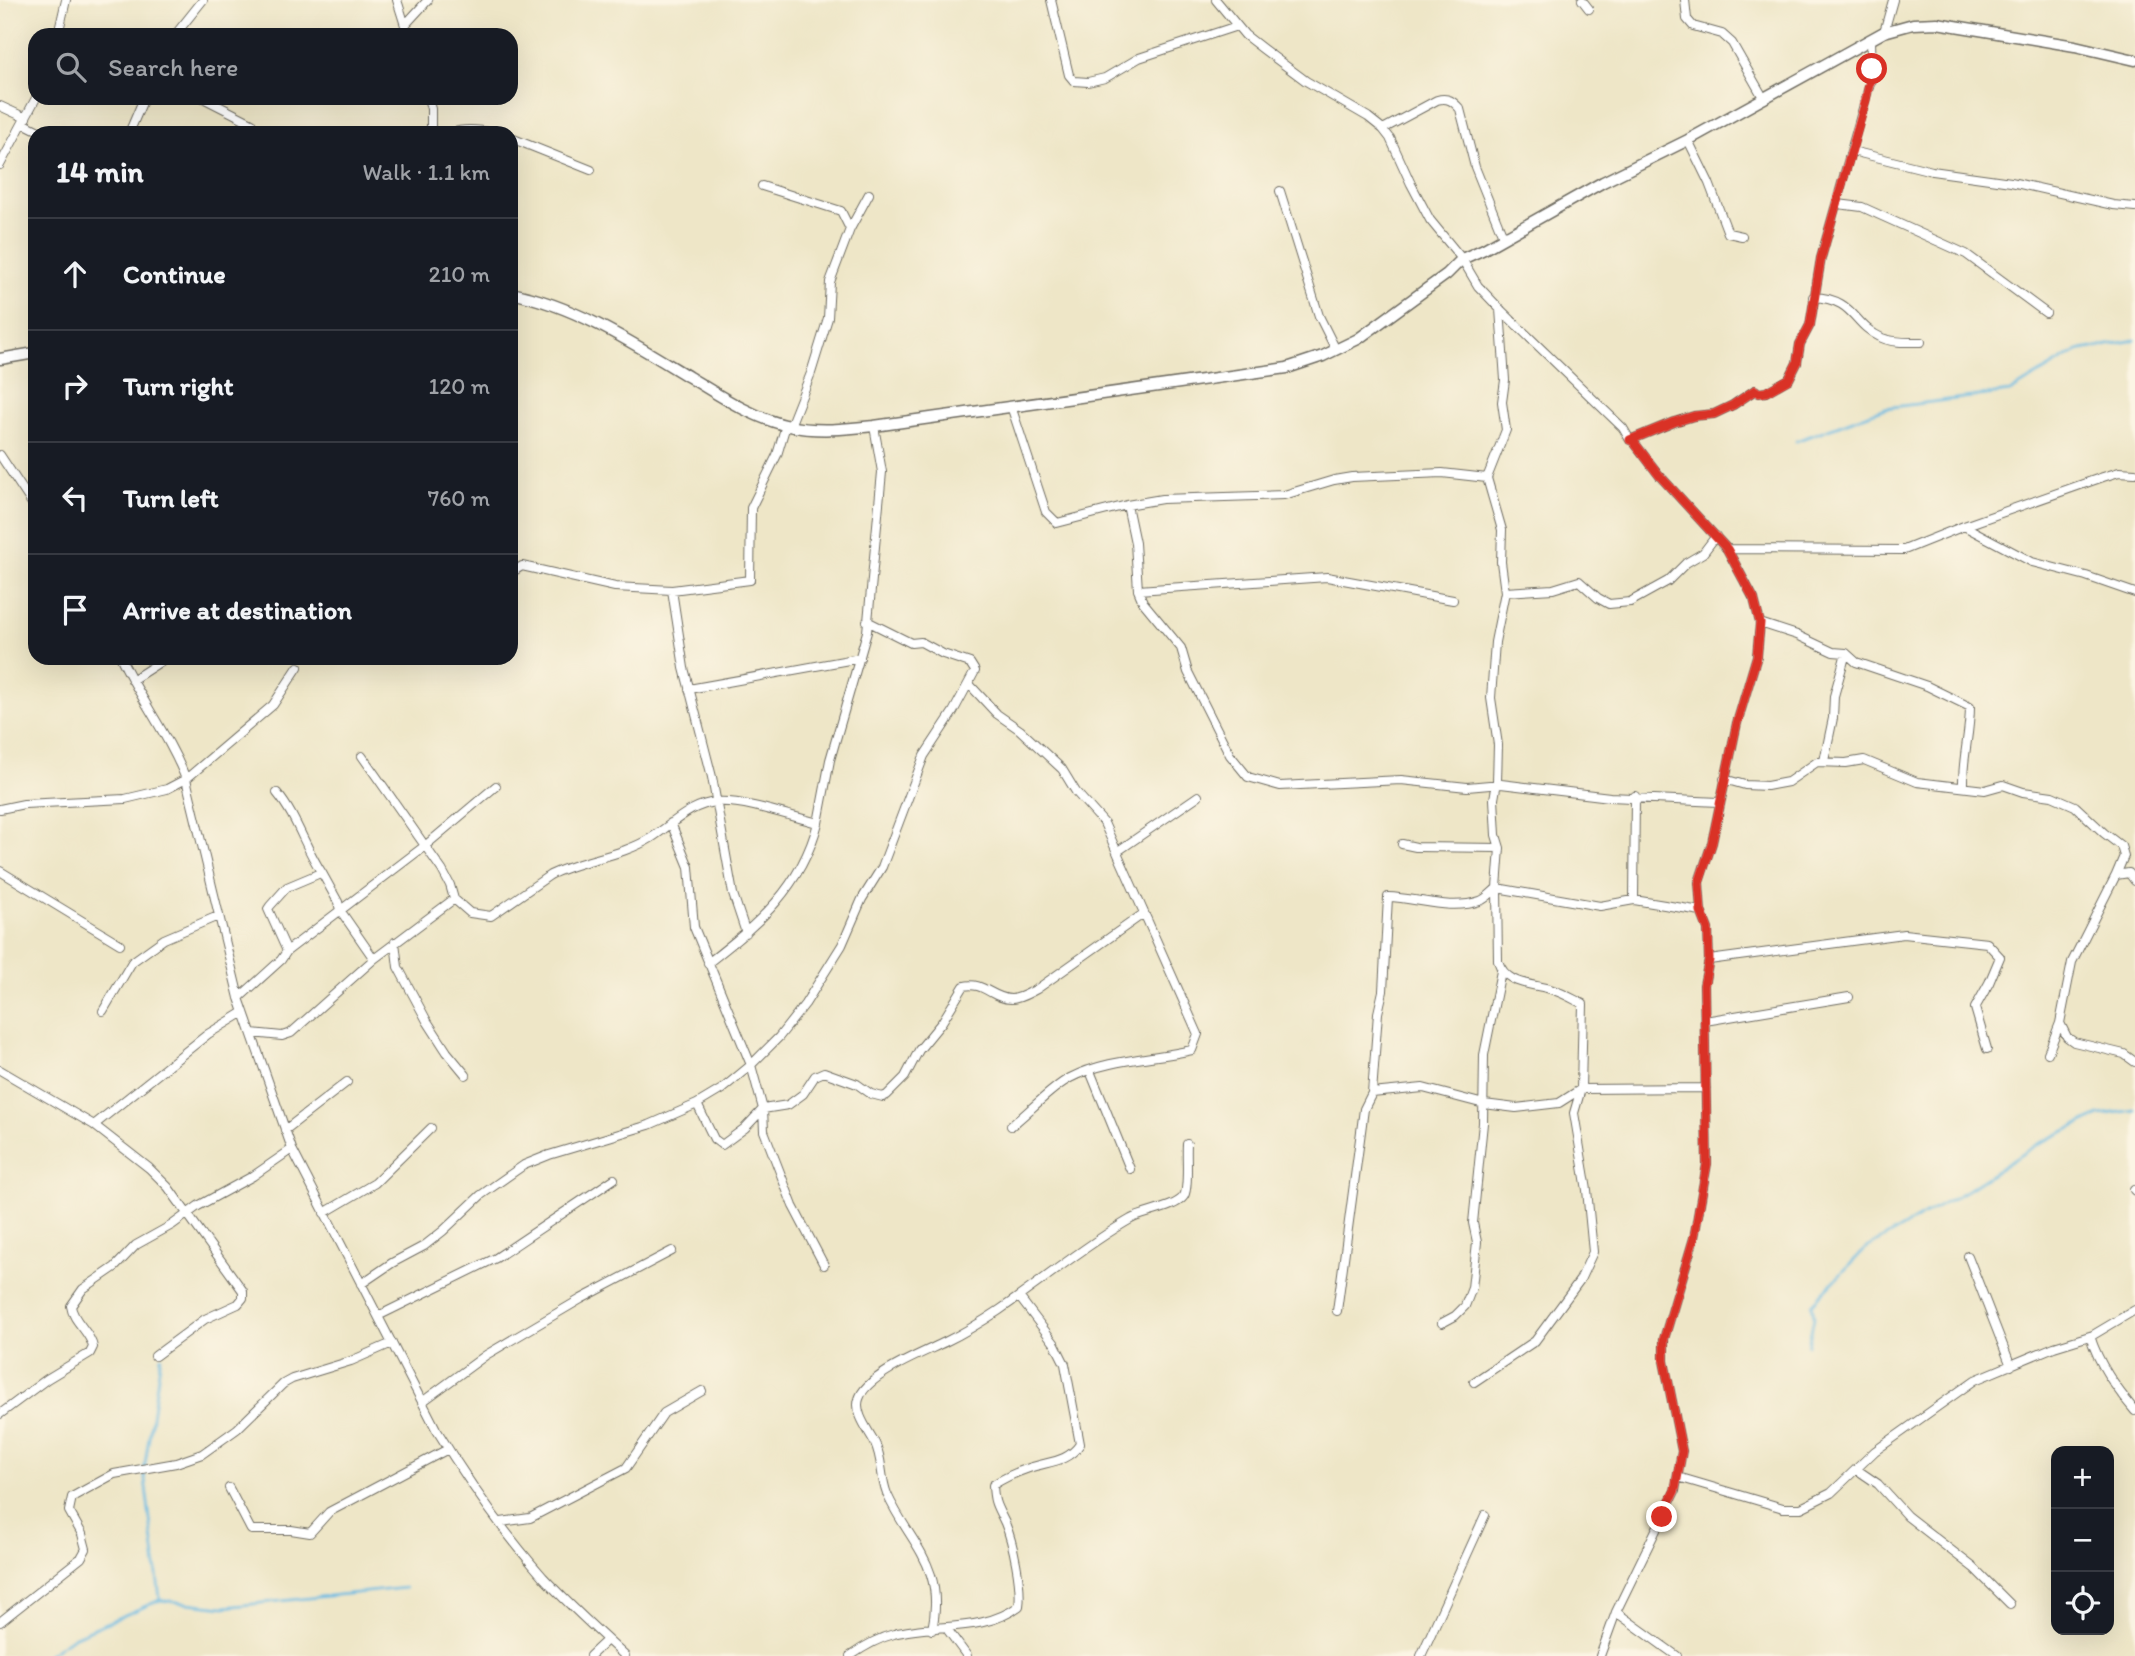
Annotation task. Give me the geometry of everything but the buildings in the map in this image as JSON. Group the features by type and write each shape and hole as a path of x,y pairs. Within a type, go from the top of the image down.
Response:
{"main road":[{"path":"518,295 601,325 728,401 788,426 822,430 874,426 1287,368 1336,350 1384,322 1447,274 1462,259 1602,182 1688,140 1884,32 1913,24 1937,23 2075,46 2135,60"},
{"path":"0,359 28,354"}],"street":[{"path":"60,28 66,0"},
{"path":"180,28 202,0"},
{"path":"397,0 405,26"},
{"path":"405,26 428,0"},
{"path":"1051,0 1069,75 1074,81 1088,82 1105,78 1139,58 1237,26"},
{"path":"1216,0 1237,26 1263,49 1306,81 1384,129 1430,220 1462,259 1478,286 1611,415 1659,475 1727,549 1754,599 1760,623 1757,656 1737,723 1712,843 1699,883 1701,911 1708,929 1709,960 1704,985 1707,1164 1694,1238 1664,1339 1664,1361 1682,1451 1678,1477 1675,1490 1616,1612 1600,1656"},
{"path":"1583,0 1589,9"},
{"path":"1685,0 1687,19 1693,26 1722,34 1731,43 1764,99"},
{"path":"1884,32 1892,0"},
{"path":"1630,440 1674,422 1714,414 1755,390 1759,393 1766,392 1789,379 1797,363 1800,344 1810,325 1821,258 1872,76 1871,40"},
{"path":"1384,129 1437,100 1447,99 1454,102 1460,108 1475,167 1496,221 1502,234 1508,235"},
{"path":"0,165 32,105"},
{"path":"132,126 141,105"},
{"path":"217,105 253,126"},
{"path":"430,105 431,126"},
{"path":"0,106 33,126"},
{"path":"1688,140 1709,183 1723,226 1728,233 1742,236"},
{"path":"518,141 591,170"},
{"path":"1852,151 1932,172 2011,182 2113,205 2135,207"},
{"path":"762,186 841,211 850,229"},
{"path":"1280,191 1319,316 1336,350"},
{"path":"518,569 522,566 615,587 673,590 750,580 751,508 777,455 811,373 830,309 830,282 850,229 869,194"},
{"path":"1838,204 1861,207 1966,254 2046,313"},
{"path":"1813,297 1832,298 1885,340 1921,342"},
{"path":"1474,1382 1535,1341 1580,1280 1594,1252 1574,1113 1581,1089 1583,1004 1553,990 1508,978 1501,971 1498,961 1497,888 1500,848 1494,807 1498,745 1491,698 1495,642 1504,592 1502,530 1487,478 1506,430 1502,402 1505,380 1500,309"},
{"path":"1011,406 1046,512 1057,523 1162,499 1284,495 1352,477 1442,472 1487,478"},
{"path":"708,963 773,908 789,888 811,848 830,760 860,659 867,621 882,472 874,426"},
{"path":"0,455 28,497"},
{"path":"1727,549 1898,551 1913,548 1964,526 2112,474 2135,473"},
{"path":"1127,505 1135,543 1138,590 1143,602 1181,648 1188,672 1230,755 1248,777 1280,786 1401,780 1610,797 1635,796 1719,802"},
{"path":"1964,526 2032,562 2135,593"},
{"path":"1504,592 1553,589 1579,581 1609,604 1630,602 1668,581 1686,563 1703,553 1716,536"},
{"path":"1138,590 1327,577 1453,600"},
{"path":"673,590 688,689 718,802 733,894 746,933"},
{"path":"361,1284 424,1246 481,1195 524,1165 649,1125 697,1104 722,1089 779,1037 805,1004 842,945 862,899 882,867 924,756 975,671 971,663 943,654 921,642 911,643 867,621"},
{"path":"1760,623 1797,635 1833,652 1846,653 1856,662 1927,685 1970,708 1962,769 1963,787"},
{"path":"1824,761 1833,718 1834,696 1846,653"},
{"path":"688,689 860,659"},
{"path":"124,665 167,736 186,779 239,998 292,1149 324,1213 448,1449 541,1574 573,1609 625,1656"},
{"path":"132,680 155,665"},
{"path":"0,809 24,804 125,799 167,789 186,779 274,705 298,667"},
{"path":"969,684 996,714 1020,730 1062,769 1076,792 1104,823 1198,1034 1192,1051 1112,1064 1069,1079 1011,1126"},
{"path":"362,756 426,845 450,885 454,899 470,913 491,916 550,875 646,841 679,815 705,804 736,804 818,823"},
{"path":"1724,779 1745,785 1767,786 1788,782 1814,764 1824,761 1846,763 1864,760 1917,782 1985,790 2003,785 2023,792 2052,796 2069,802 2121,845 2124,856 2116,875 2072,961 2060,1023 2048,1053"},
{"path":"239,998 281,960 287,951 426,845 496,786"},
{"path":"277,793 288,809 313,860 323,873 340,911 374,959"},
{"path":"1118,851 1198,796"},
{"path":"1634,900 1635,796"},
{"path":"671,823 690,867 694,927 751,1065 763,1109 764,1131 793,1206 824,1265"},
{"path":"1402,844 1416,847 1500,848"},
{"path":"0,871 120,944"},
{"path":"287,951 268,909 287,887 323,873"},
{"path":"2116,875 2129,873 2135,881"},
{"path":"1497,888 1600,906 1634,900 1701,911"},
{"path":"1337,1311 1364,1109 1372,1093 1378,1013 1383,991 1388,897 1451,906 1482,901 1497,888"},
{"path":"252,1033 282,1036 291,1033 374,959 454,899"},
{"path":"697,1104 714,1139 722,1145 745,1128 763,1109 788,1105 803,1094 816,1076 824,1072 883,1097 896,1089 905,1077 919,1050 942,1022 964,986 979,985 999,996 1019,998 1037,989 1143,914"},
{"path":"103,1011 132,962 164,939 218,916"},
{"path":"1709,960 1904,934 1987,943 2000,957 1990,983 1975,1008 1987,1049"},
{"path":"395,943 398,967 434,1031 466,1075"},
{"path":"1442,1324 1465,1306 1472,1287 1477,1242 1473,1223 1484,1104 1483,1055 1501,971"},
{"path":"1705,1021 1849,997"},
{"path":"94,1125 208,1034 244,1012"},
{"path":"2060,1023 2067,1037 2074,1042 2124,1054 2135,1062"},
{"path":"0,1070 94,1125 168,1187 239,1285 243,1298 238,1304 205,1319 155,1356"},
{"path":"1090,1072 1130,1170"},
{"path":"285,1130 347,1082"},
{"path":"1372,1093 1423,1088 1484,1104 1516,1108 1559,1103 1581,1089 1706,1088"},
{"path":"324,1213 375,1183 430,1128"},
{"path":"932,1630 935,1600 927,1560 889,1498 881,1479 880,1458 860,1414 858,1401 865,1387 906,1361 987,1320 1133,1218 1178,1202 1185,1195 1187,1144"},
{"path":"0,1414 47,1378 90,1353 92,1341 72,1313 71,1306 76,1297 115,1267 136,1245 253,1176 292,1149"},
{"path":"378,1316 496,1258 614,1180"},
{"path":"422,1402 486,1355 581,1299 672,1251"},
{"path":"1968,1256 2011,1366"},
{"path":"850,1656 893,1634 947,1629 1006,1616 1019,1606 1017,1573 1005,1524 994,1503 993,1485 1031,1467 1064,1459 1073,1454 1080,1444 1065,1364 1055,1344 1020,1298"},
{"path":"1678,1477 1791,1510 1801,1508 1831,1493 1891,1439 1975,1380 2070,1340 2090,1336 2135,1310"},
{"path":"2090,1336 2108,1376 2135,1411"},
{"path":"0,1622 81,1558 86,1549 82,1534 69,1511 72,1497 114,1474 176,1463 202,1454 237,1429 283,1384 351,1361 392,1343"},
{"path":"501,1522 530,1518 626,1468 664,1413 702,1391"},
{"path":"229,1488 251,1530 310,1533 329,1512 448,1449"},
{"path":"1856,1469 1878,1484 1907,1516 1974,1568 2010,1604"},
{"path":"1421,1656 1485,1516"},
{"path":"1616,1612 1676,1656"},
{"path":"947,1629 967,1656"},
{"path":"590,1656 607,1640"}],"waterway":[{"path":"1796,441 1885,408 2010,392 2077,351 2135,340"},
{"path":"1808,1345 1814,1317 1812,1304 1865,1249 1967,1190 2036,1145 2099,1115 2135,1110"},
{"path":"160,1599 144,1471 161,1356"},
{"path":"46,1656 73,1637 160,1600 224,1607 405,1588"}],"route":[{"path":"1662,1517 1675,1490 1682,1451 1664,1361 1664,1339 1694,1238 1707,1164 1704,985 1709,960 1708,929 1701,911 1699,883 1712,843 1737,723 1757,656 1760,623 1754,599 1727,549 1630,440 1661,426 1694,416 1714,414 1755,390 1759,393 1766,392 1789,379 1793,373 1800,344 1810,325 1821,258 1838,204 1872,69"}]}
